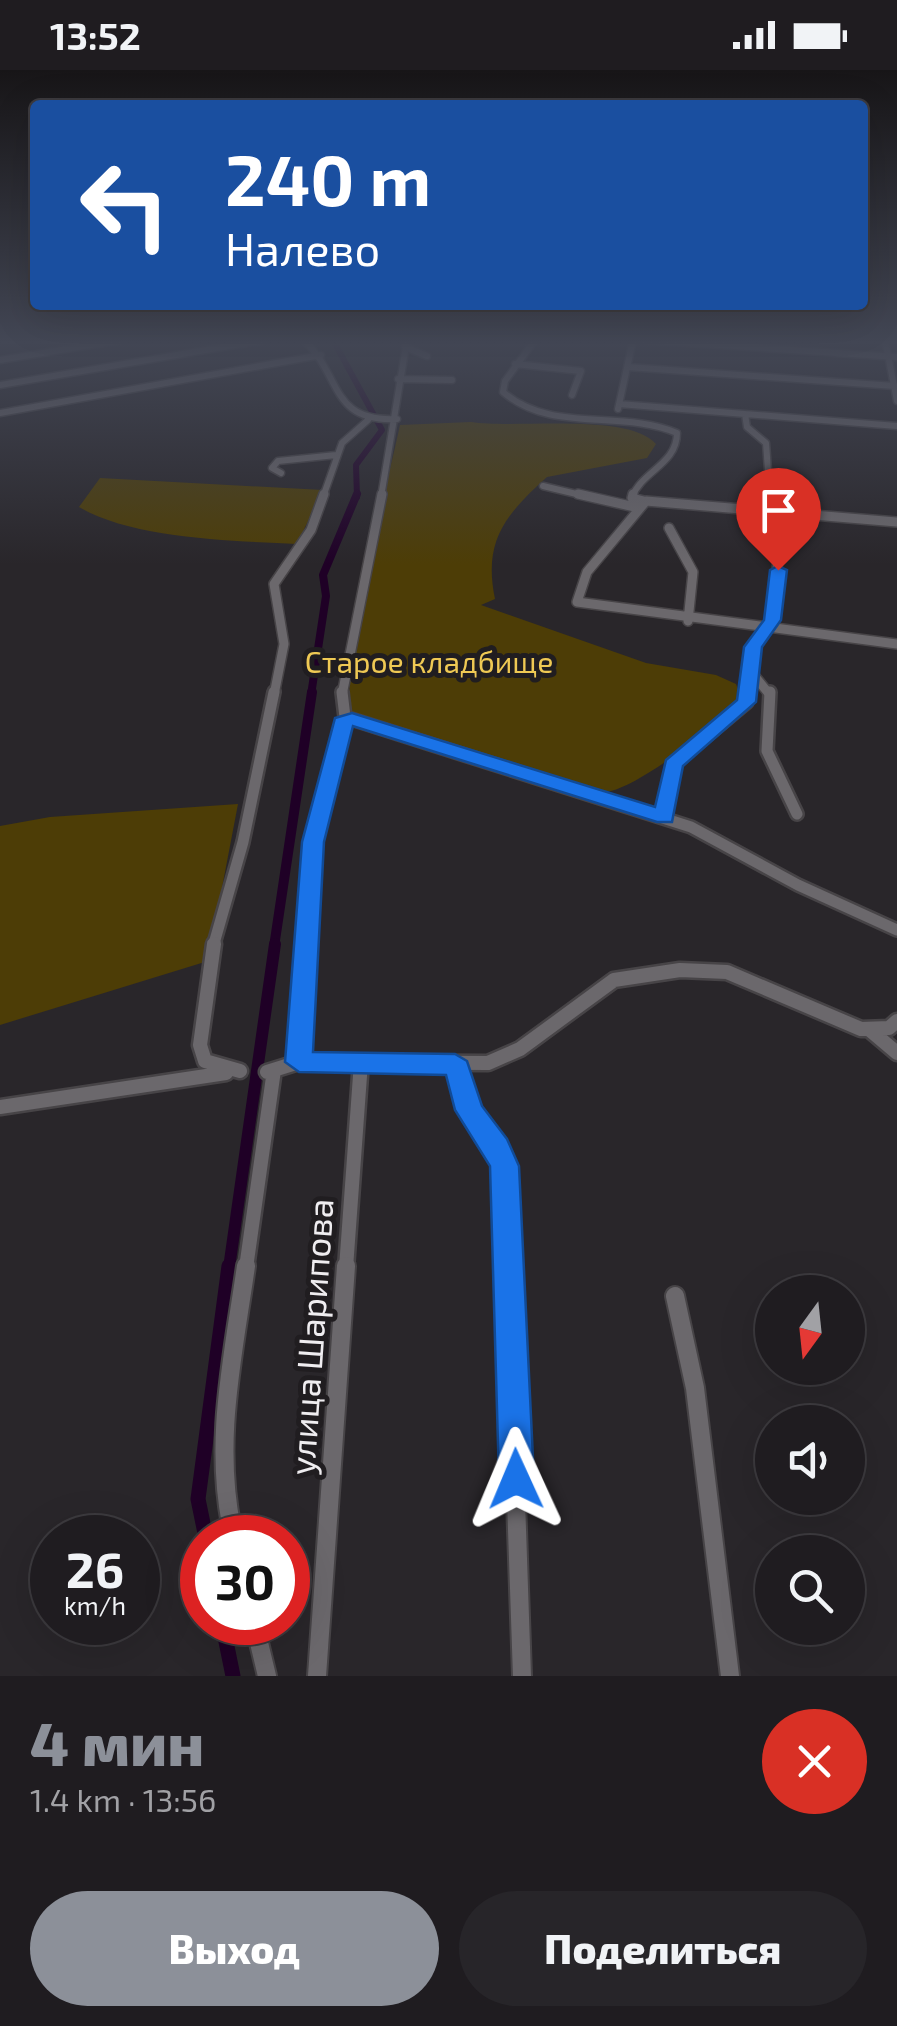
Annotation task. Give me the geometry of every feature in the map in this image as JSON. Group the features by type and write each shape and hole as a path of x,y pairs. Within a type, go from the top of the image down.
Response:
{"street":[{"path":"368,415 374,419"},
{"path":"299,1062 313,842 345,718 342,694 349,648 396,415"},
{"path":"555,415 659,424 674,430 679,438 632,497 643,503"},
{"path":"659,424 681,415"},
{"path":"745,415 747,427 766,444 769,484"},
{"path":"757,415 897,426"},
{"path":"0,1107 240,1071 205,1061 200,1046 212,951 244,842 281,665 284,624 274,584 311,530 345,439 374,419 396,419"},
{"path":"281,472 272,468 278,461 336,456"},
{"path":"543,486 643,503 897,522"},
{"path":"713,507 718,492"},
{"path":"643,503 588,572 577,604 897,644"},
{"path":"670,528 696,568 697,588 688,620"},
{"path":"664,818 673,764 740,710 748,694 757,636 767,630 776,596 778,560"},
{"path":"749,669 770,692 767,751 797,814"},
{"path":"345,718 708,834 798,885 897,930"},
{"path":"229,1515 223,1427 270,1071 299,1062 455,1065 503,1058 614,980 680,970 713,970 750,978 819,1013 871,1031 897,1053"},
{"path":"871,1031 889,1028 897,1021"},
{"name":"улица Шарипова","path":"317,1676 361,1062"},
{"path":"455,1065 469,1110 497,1147 504,1166 514,1226 522,1676"},
{"path":"676,1296 695,1388 730,1676"},
{"path":"260,1645 267,1676"}],"green space":[{"name":"Старое кладбище","path":"400,425 597,425 642,434 656,444 647,458 547,477 519,504 501,530 492,561 495,599 481,605 646,663 716,675 736,684 742,699 731,710 680,752 625,786 611,791 567,783 353,717 349,697 357,623"},
{"path":"100,478 323,490 297,544 185,536 101,518 79,507"},
{"path":"238,804 208,961 0,1025 0,826 50,817"}],"waterway":[{"path":"357,494 356,465 382,430 374,415"},
{"path":"311,695 326,596 323,575 357,494"},
{"path":"274,947 312,692"},
{"path":"229,1268 275,944"},
{"path":"201,1515 198,1499 229,1266"},
{"path":"227,1645 233,1676"}],"route":[{"path":"516,1479 504,1166 497,1147 462,1096 458,1069 446,1062 299,1062 313,842 345,718 370,729 502,764 664,818 673,764 730,720 746,702 753,647 757,636 767,630 772,620 778,570"}]}
